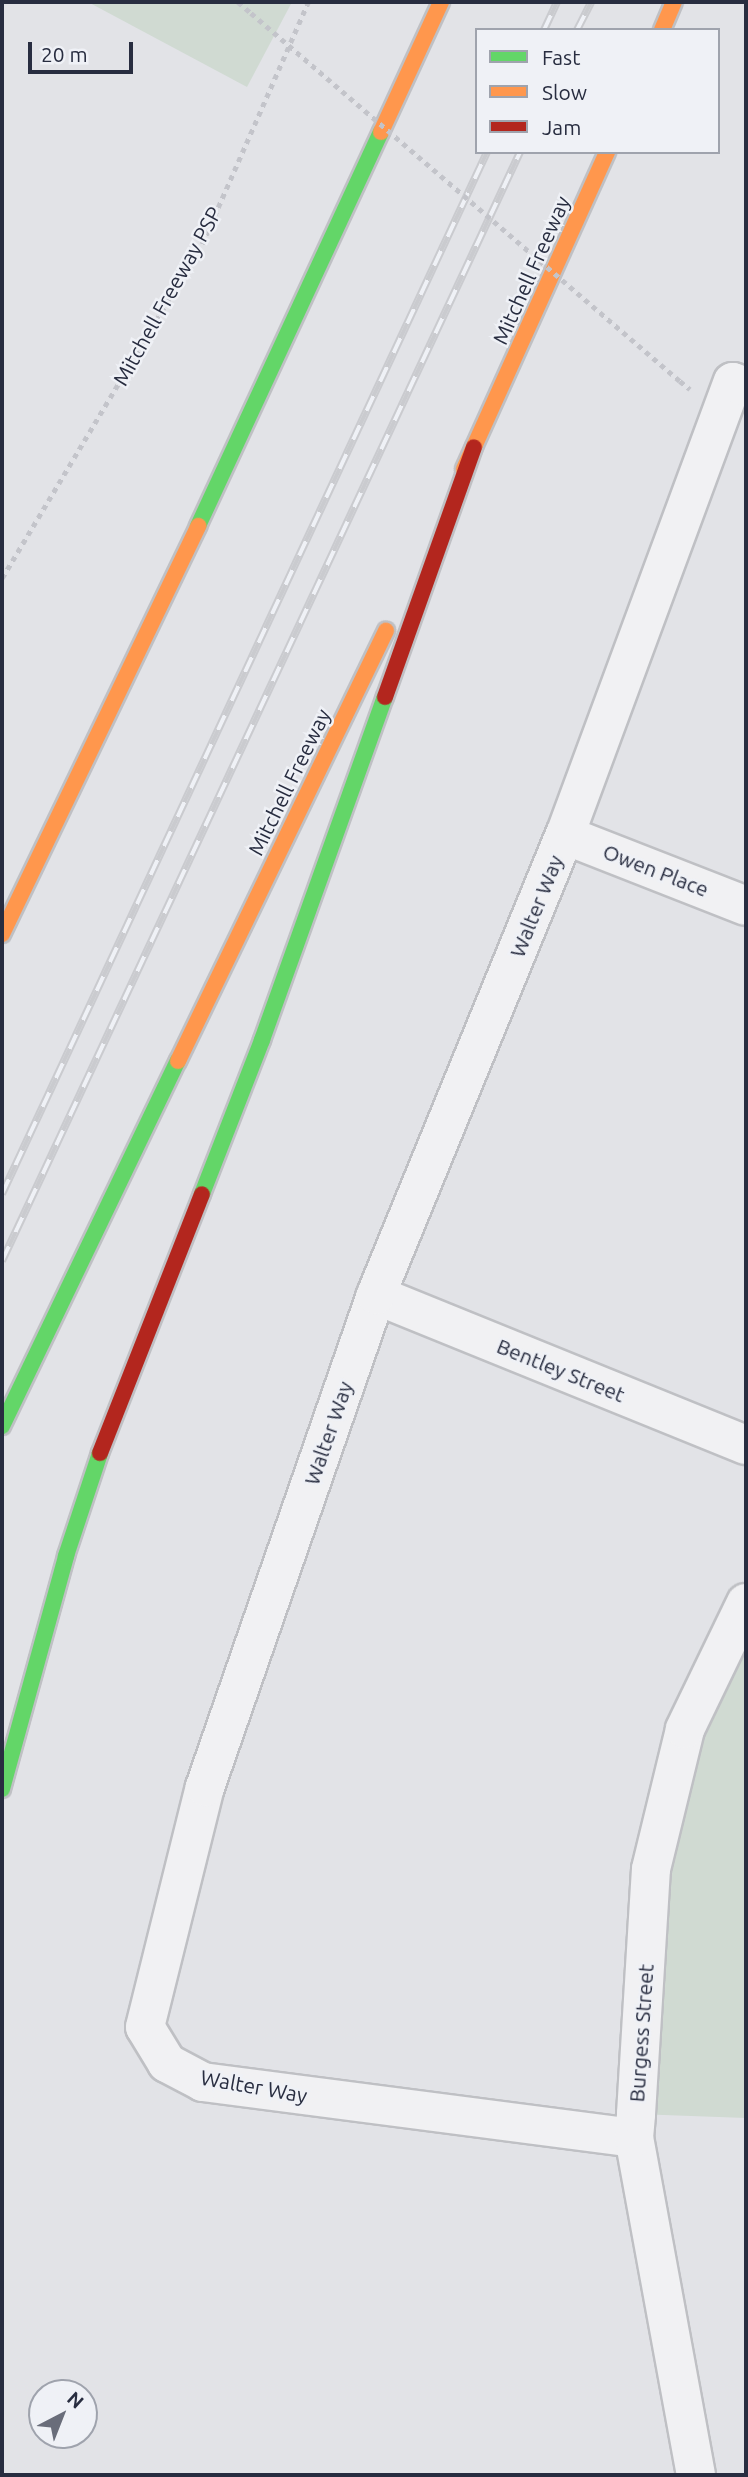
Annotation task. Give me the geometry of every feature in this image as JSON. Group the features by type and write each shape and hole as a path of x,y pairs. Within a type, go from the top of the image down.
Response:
{"highway":[{"path":"2,934 171,584 441,2"},
{"path":"663,28 674,2"},
{"name":"Mitchell Freeway","path":"2,1426 474,447 606,154"},
{"path":"2,1789 66,1556 102,1447 261,1040 474,447"}],"street":[{"name":"Walter Way","path":"634,2138 203,2082 167,2063 145,2027 205,1787 376,1296 565,835 733,382 746,387"},
{"name":"Owen Place","path":"565,835 746,906"},
{"name":"Bentley Street","path":"376,1296 746,1445"},
{"name":"Burgess Street","path":"696,2475 634,2138 651,1869 685,1729 746,1603"}],"path":[{"path":"238,2 680,381"},
{"name":"Mitchell Freeway PSP","path":"2,579 202,244 308,2"}],"shaded area":[{"path":"88,2 292,2 247,87"},
{"path":"746,1603 746,2118 636,2114 651,1869"}],"railway":[{"path":"545,28 557,2"},
{"path":"578,28 591,2"},
{"path":"2,1194 486,154"},
{"path":"2,1261 519,154"}],"traffic: fast":[{"path":"198,526 381,132"},
{"path":"202,1194 262,1040 385,697"},
{"path":"2,1426 178,1061"},
{"path":"2,1789 66,1556 100,1453"}],"traffic: slow":[{"path":"381,132 441,2"},
{"path":"663,28 674,2"},
{"path":"464,469 606,154"},
{"path":"2,934 198,526"},
{"path":"178,1061 386,631"}],"traffic: jam":[{"path":"385,697 474,447"},
{"path":"100,1453 202,1194"}]}
